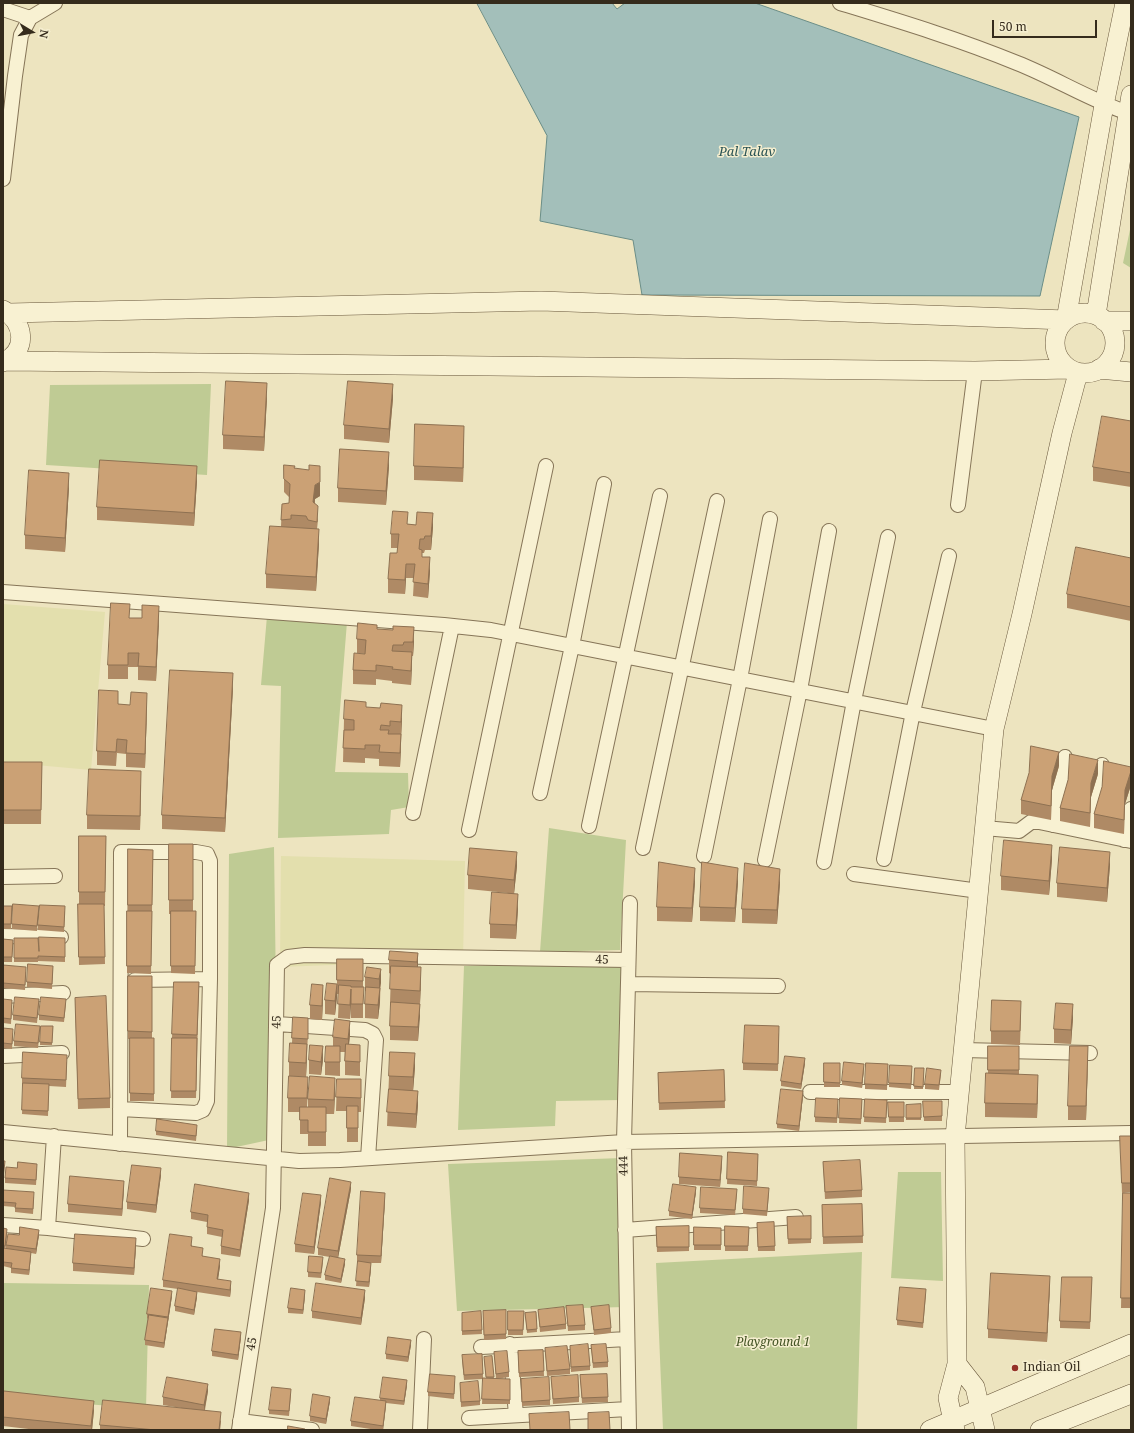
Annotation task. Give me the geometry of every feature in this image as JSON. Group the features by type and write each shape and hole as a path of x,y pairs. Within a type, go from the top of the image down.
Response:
{"street":[{"path":"3,179 21,35 30,18 55,3"},
{"path":"840,3 919,27 1017,63 1104,105 1129,104 1100,318"},
{"path":"1066,320 1104,105 1125,3"},
{"path":"3,9 30,18"},
{"path":"5,309 541,301 1066,320"},
{"path":"5,309 16,320 20,328 21,337 19,346 14,355 5,361"},
{"path":"1073,371 1062,363 1057,355 1055,346 1059,327 1066,320 1075,315 1086,313 1100,318 1131,321"},
{"path":"5,361 1073,371 1087,373 1104,366 1110,359 1114,349 1114,339 1111,329 1100,318"},
{"path":"1099,369 1131,372"},
{"path":"958,505 975,371"},
{"path":"953,1426 948,1398 957,1364 955,1137 994,729 1022,614 1062,433 1073,371"},
{"path":"469,830 546,466"},
{"path":"540,793 572,646 604,484"},
{"path":"589,826 660,496"},
{"path":"643,848 717,501"},
{"path":"704,856 740,679 770,520"},
{"path":"765,860 800,690 829,531"},
{"path":"824,862 854,701 888,537"},
{"path":"884,859 913,712 949,556"},
{"path":"3,592 491,630 994,729"},
{"path":"413,813 452,626"},
{"path":"1053,825 1065,757"},
{"path":"1090,832 1102,765"},
{"path":"984,828 1019,831 1032,822 1128,840 1131,809"},
{"path":"120,1109 196,1113 203,1110 207,1101 210,979 210,861 207,854 196,852 121,852 120,980 120,1109 120,1144"},
{"path":"854,874 979,891"},
{"path":"3,877 55,876"},
{"name":"444","path":"629,1430 624,1142 630,903"},
{"path":"3,936 61,937"},
{"name":"45","path":"239,1425 273,1208 277,965 288,957 305,955 628,960"},
{"path":"120,980 210,979"},
{"path":"628,984 778,986"},
{"path":"3,996 63,993"},
{"path":"277,1024 365,1030 373,1034 376,1040 368,1158"},
{"path":"963,1050 1090,1053"},
{"path":"3,1056 62,1053"},
{"path":"810,1092 959,1092"},
{"path":"3,1132 305,1161 624,1142 1131,1133"},
{"path":"48,1228 54,1136"},
{"path":"625,1230 796,1217"},
{"path":"3,1225 48,1228 143,1239"},
{"path":"420,1430 424,1339"},
{"path":"481,1347 510,1344 627,1339"},
{"path":"510,1344 516,1415"},
{"path":"930,1430 953,1426 980,1409 1131,1344"},
{"path":"957,1364 975,1387 985,1430"},
{"path":"1040,1430 1131,1394"},
{"path":"469,1418 628,1409"},
{"path":"239,1425 312,1430"}],"shaded area":[{"path":"3,604 105,612 91,770 3,762"},
{"path":"281,856 465,861 463,960 280,967"}],"green space":[{"path":"1131,225 1131,268 1123,263"},
{"path":"211,384 207,475 46,465 50,385"},
{"path":"267,616 347,622 335,772 408,773 409,807 391,810 389,834 278,838 281,686 261,685"},
{"path":"549,828 626,840 620,950 540,952"},
{"path":"274,847 278,1138 227,1149 229,854"},
{"path":"624,962 622,1100 556,1101 555,1126 458,1130 464,966"},
{"path":"622,1158 626,1307 457,1311 448,1164"},
{"path":"898,1172 941,1172 943,1281 891,1278"},
{"name":"Playground 1","path":"862,1252 857,1430 663,1430 656,1263"},
{"path":"3,1283 149,1285 146,1409 3,1397"}],"water":[{"name":"Pal Talav","path":"477,3 612,3 617,9 625,3 755,3 1079,117 1040,296 642,295 633,240 540,221 547,136"}],"building":[{"path":"226,381 267,383 264,437 223,435"},
{"path":"348,381 393,384 389,429 344,425"},
{"path":"1102,416 1131,421 1131,473 1093,467"},
{"path":"415,424 464,426 463,468 414,466"},
{"path":"340,449 389,452 386,491 338,488"},
{"path":"100,460 197,466 194,513 97,507"},
{"path":"284,465 309,470 309,465 320,466 320,482 315,485 313,502 318,506 317,522 308,520 306,516 291,515 291,519 281,520 282,504 289,503 290,484 284,479"},
{"path":"29,470 69,473 65,538 25,535"},
{"path":"393,511 408,512 407,524 416,525 417,512 433,513 431,536 425,536 424,539 420,539 419,549 422,550 422,557 430,557 428,584 413,582 415,564 406,564 405,580 388,579 390,553 397,553 399,534 391,534"},
{"path":"270,526 319,529 316,577 266,574"},
{"path":"1076,547 1131,558 1131,607 1067,594"},
{"path":"111,603 130,604 129,618 142,618 142,605 159,606 156,667 138,666 139,653 128,653 128,665 108,665"},
{"path":"358,623 377,625 377,629 393,630 393,626 414,627 413,642 404,642 403,645 393,645 392,651 412,652 411,671 392,669 393,667 376,665 376,671 353,670 354,653 365,654 366,640 357,639"},
{"path":"170,670 233,673 225,818 162,815"},
{"path":"99,690 118,691 118,704 130,705 131,692 147,693 145,754 126,753 127,740 117,739 116,752 97,751"},
{"path":"345,700 366,702 366,707 380,708 381,703 402,705 401,722 390,721 390,726 381,725 380,730 389,730 388,734 401,734 400,753 379,752 380,745 365,745 365,749 343,748 344,730 354,730 354,720 344,719"},
{"path":"1031,746 1059,752 1052,776 1051,806 1021,800 1029,773"},
{"path":"1070,754 1098,760 1091,783 1090,813 1060,808 1068,780"},
{"path":"1104,761 1131,767 1125,790 1124,820 1094,814 1102,787"},
{"path":"3,762 42,762 41,810 3,810"},
{"path":"89,769 141,771 140,816 87,815"},
{"path":"79,836 106,836 105,892 79,892"},
{"path":"1004,840 1052,845 1049,881 1001,876"},
{"path":"169,844 193,844 193,900 169,900"},
{"path":"1060,847 1110,852 1107,888 1057,883"},
{"path":"470,848 517,852 514,880 468,875"},
{"path":"128,849 153,850 152,905 128,905"},
{"path":"659,862 695,868 692,908 657,907"},
{"path":"702,862 738,868 735,908 700,907"},
{"path":"745,863 780,869 777,910 742,909"},
{"path":"492,892 518,894 516,925 490,924"},
{"path":"13,904 39,906 37,926 12,924"},
{"path":"78,904 104,904 105,957 79,957"},
{"path":"40,905 65,906 64,927 38,925"},
{"path":"3,906 12,906 11,924 3,924"},
{"path":"127,911 152,911 151,966 127,966"},
{"path":"171,911 196,911 195,966 171,966"},
{"path":"39,937 65,938 65,957 38,956 38,958 14,958 14,938 38,938 39,951"},
{"path":"3,939 13,940 12,957 3,957"},
{"path":"390,951 418,953 417,962 389,960"},
{"path":"337,959 363,959 363,981 337,980"},
{"path":"28,964 53,966 52,984 27,982"},
{"path":"3,965 26,967 25,985 3,983"},
{"path":"391,966 421,967 420,991 390,989"},
{"path":"367,967 381,969 379,979 365,977"},
{"path":"128,976 152,976 152,1032 128,1031"},
{"path":"174,982 199,982 197,1035 172,1034"},
{"path":"327,983 337,984 335,1001 325,1000"},
{"path":"312,984 323,985 322,1006 310,1005"},
{"path":"339,985 364,987 363,1004 351,1004 351,989 350,1005 338,1004"},
{"path":"366,987 380,988 378,1005 365,1004"},
{"path":"106,996 110,1098 78,1099 75,998"},
{"path":"15,997 39,999 37,1018 13,1015"},
{"path":"41,997 66,999 64,1018 39,1015"},
{"path":"3,999 12,1000 11,1019 3,1018"},
{"path":"992,1000 1021,1001 1020,1031 991,1031"},
{"path":"391,1002 420,1004 418,1027 390,1026"},
{"path":"1056,1003 1073,1004 1071,1030 1054,1029"},
{"path":"293,1017 308,1018 308,1039 292,1038"},
{"path":"335,1019 350,1021 348,1039 333,1037"},
{"path":"16,1024 40,1026 38,1043 14,1041"},
{"path":"745,1025 779,1026 778,1064 743,1063"},
{"path":"41,1026 53,1026 52,1043 40,1042"},
{"path":"3,1028 13,1029 12,1044 3,1043"},
{"path":"130,1038 154,1038 154,1094 130,1093"},
{"path":"172,1038 197,1038 196,1091 171,1091"},
{"path":"290,1043 307,1044 306,1063 289,1062"},
{"path":"346,1044 360,1045 360,1062 345,1061"},
{"path":"310,1045 323,1046 321,1062 309,1060"},
{"path":"326,1046 340,1046 340,1062 325,1062"},
{"path":"988,1046 1019,1046 1019,1070 988,1070"},
{"path":"1070,1046 1088,1046 1086,1106 1068,1106"},
{"path":"23,1052 67,1055 66,1080 22,1078"},
{"path":"390,1052 415,1053 413,1077 389,1076"},
{"path":"785,1056 805,1058 801,1084 781,1081"},
{"path":"844,1062 864,1064 862,1083 842,1081"},
{"path":"824,1063 840,1063 840,1083 824,1082"},
{"path":"866,1063 888,1064 887,1085 865,1084"},
{"path":"890,1065 912,1066 911,1084 889,1083"},
{"path":"915,1068 924,1068 923,1087 914,1086"},
{"path":"927,1068 941,1070 939,1085 925,1084"},
{"path":"724,1070 725,1101 659,1103 658,1073"},
{"path":"986,1073 1038,1075 1037,1104 985,1103"},
{"path":"289,1076 308,1077 307,1098 288,1098"},
{"path":"310,1076 335,1078 334,1100 308,1099"},
{"path":"337,1079 361,1079 361,1098 336,1097"},
{"path":"23,1083 49,1084 48,1111 22,1110"},
{"path":"389,1089 418,1091 416,1114 387,1112"},
{"path":"781,1089 803,1091 799,1126 777,1124"},
{"path":"816,1098 838,1099 837,1118 815,1117"},
{"path":"840,1098 862,1099 861,1119 839,1118"},
{"path":"865,1099 887,1100 886,1118 864,1117"},
{"path":"923,1101 942,1101 942,1116 924,1117"},
{"path":"888,1102 904,1102 904,1117 889,1117"},
{"path":"921,1104 921,1118 906,1118 906,1105"},
{"path":"347,1106 358,1106 358,1128 347,1128"},
{"path":"300,1107 326,1107 326,1132 308,1132 308,1120 300,1120"},
{"path":"157,1119 197,1125 196,1136 156,1131"},
{"path":"1120,1136 1131,1136 1131,1183 1122,1183"},
{"path":"728,1152 758,1154 757,1181 727,1179"},
{"path":"680,1153 722,1156 720,1180 679,1177"},
{"path":"860,1160 862,1190 825,1192 823,1162"},
{"path":"3,1161 5,1161 3,1179"},
{"path":"18,1162 37,1164 36,1180 5,1178 6,1167 17,1168"},
{"path":"132,1165 161,1168 156,1205 127,1202"},
{"path":"70,1176 124,1181 122,1209 68,1204"},
{"path":"330,1178 351,1182 338,1251 318,1248"},
{"path":"195,1184 249,1193 240,1250 221,1246 223,1230 207,1227 208,1215 191,1212"},
{"path":"673,1184 696,1187 692,1215 669,1211"},
{"path":"744,1186 769,1188 767,1211 743,1209"},
{"path":"701,1187 737,1189 735,1210 700,1208"},
{"path":"3,1190 34,1192 33,1209 15,1208 16,1203 3,1202"},
{"path":"361,1191 385,1193 381,1256 357,1255"},
{"path":"303,1193 321,1195 314,1247 295,1244"},
{"path":"1123,1193 1131,1193 1131,1298 1121,1298"},
{"path":"862,1204 863,1236 823,1237 822,1205"},
{"path":"811,1216 811,1239 788,1239 787,1217"},
{"path":"774,1222 775,1246 758,1247 757,1223"},
{"path":"689,1226 689,1247 657,1247 656,1227"},
{"path":"725,1226 749,1227 748,1246 725,1246"},
{"path":"20,1227 39,1230 36,1249 6,1245 8,1234 19,1235"},
{"path":"694,1227 721,1228 721,1245 694,1245"},
{"path":"3,1228 7,1229 5,1246 3,1246"},
{"path":"75,1234 136,1238 134,1268 73,1263"},
{"path":"170,1234 192,1237 191,1246 203,1248 202,1256 220,1259 217,1279 231,1281 230,1290 163,1280"},
{"path":"3,1248 31,1252 29,1270 11,1268 12,1263 3,1262"},
{"path":"309,1256 323,1257 321,1273 308,1272"},
{"path":"330,1256 345,1259 341,1279 325,1275"},
{"path":"358,1261 371,1263 369,1282 356,1281"},
{"path":"991,1273 1050,1276 1047,1333 988,1329"},
{"path":"1062,1277 1092,1277 1090,1322 1060,1321"},
{"path":"316,1283 365,1290 361,1318 312,1311"},
{"path":"900,1287 926,1289 923,1323 897,1320"},
{"path":"151,1288 172,1291 168,1317 147,1314"},
{"path":"178,1288 197,1292 194,1310 175,1306"},
{"path":"291,1288 305,1290 303,1310 288,1308"},
{"path":"583,1305 585,1325 568,1326 566,1306"},
{"path":"609,1305 611,1328 594,1330 591,1307"},
{"path":"564,1307 566,1324 540,1327 538,1310"},
{"path":"506,1310 506,1334 484,1335 483,1311"},
{"path":"481,1311 482,1330 462,1331 462,1313"},
{"path":"508,1311 524,1311 523,1330 508,1330"},
{"path":"536,1312 537,1329 527,1330 525,1313"},
{"path":"149,1315 168,1318 164,1343 145,1340"},
{"path":"215,1329 241,1332 238,1355 212,1351"},
{"path":"388,1337 411,1340 408,1357 386,1354"},
{"path":"588,1344 590,1366 571,1367 570,1346"},
{"path":"606,1344 608,1362 593,1363 591,1345"},
{"path":"567,1346 570,1369 547,1371 545,1348"},
{"path":"543,1350 544,1371 519,1373 518,1351"},
{"path":"507,1351 509,1372 496,1374 494,1352"},
{"path":"482,1354 483,1374 464,1375 462,1355"},
{"path":"492,1356 494,1377 486,1377 484,1357"},
{"path":"430,1374 455,1376 454,1394 428,1392"},
{"path":"607,1374 608,1397 582,1398 580,1375"},
{"path":"578,1375 579,1397 553,1399 551,1377"},
{"path":"167,1377 208,1384 204,1405 163,1397"},
{"path":"383,1377 407,1380 404,1401 380,1398"},
{"path":"549,1377 550,1400 522,1402 521,1379"},
{"path":"483,1378 510,1379 510,1400 482,1399"},
{"path":"478,1381 480,1401 461,1402 460,1383"},
{"path":"272,1387 291,1389 289,1411 269,1410"},
{"path":"4,1391 94,1401 91,1426 3,1417"},
{"path":"313,1394 330,1397 326,1419 310,1416"},
{"path":"355,1397 386,1401 383,1426 351,1421"},
{"path":"103,1400 221,1412 219,1430 156,1430 100,1425"},
{"path":"569,1412 570,1430 530,1430 529,1414"},
{"path":"609,1412 610,1430 588,1430 588,1413"},
{"path":"288,1426 305,1429 305,1430 288,1430"}],"place":[{"name":"Indian Oil","path":"1015,1368"}]}
